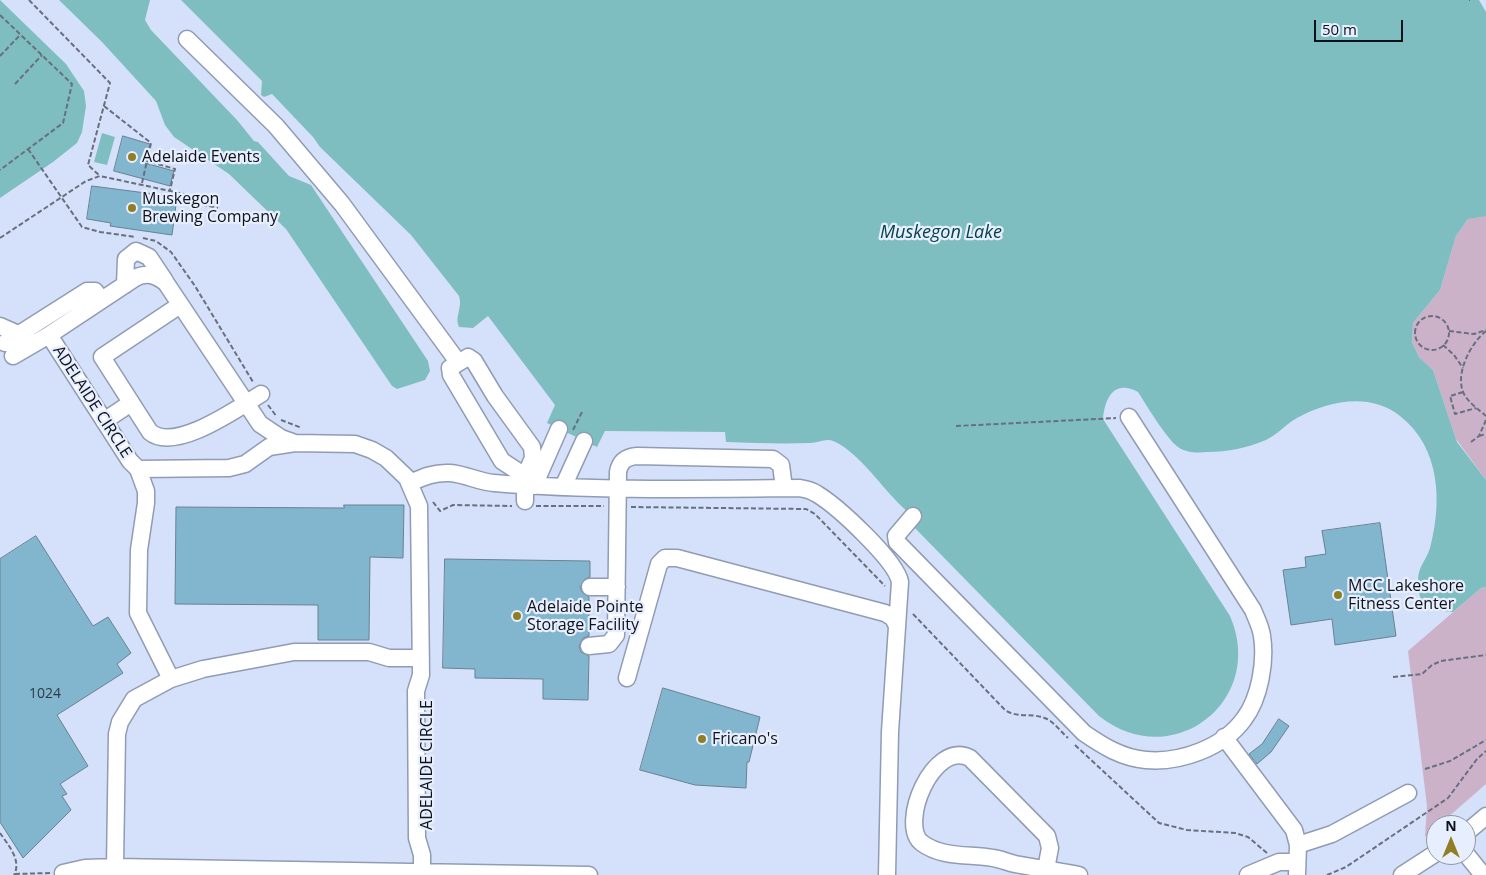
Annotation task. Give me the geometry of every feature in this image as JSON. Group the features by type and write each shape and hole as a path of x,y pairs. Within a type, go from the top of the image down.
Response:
{"street":[{"path":"187,39 276,126 342,204 458,362"},
{"path":"125,285 126,259 136,252 149,257 166,283"},
{"name":"ADELAIDE CIRCLE","path":"295,443 266,430 258,422 166,283 157,276 139,276 101,299 43,339 104,421 130,461 138,469 229,468 245,464 269,447 295,443 347,443 360,445 379,454 394,464 410,483 416,496 420,516 421,675 416,690 417,840 422,855 422,872"},
{"path":"13,344 87,291 94,291 101,299"},
{"path":"180,305 103,355 103,360 152,434 183,437 261,394"},
{"path":"0,326 13,344"},
{"path":"13,344 43,339"},
{"path":"13,344 43,339"},
{"path":"468,357 474,361 496,396 529,441 533,458 527,487 502,461 464,397 450,371 450,368 458,362 468,357"},
{"path":"104,421 131,403"},
{"path":"913,516 896,536 897,542 1084,733 1112,751 1144,760 1164,760 1186,756 1206,749 1224,737 1244,719 1260,683 1263,658 1262,634 1253,610 1128,417"},
{"path":"256,455 262,439 258,422"},
{"path":"527,487 572,435"},
{"path":"564,487 572,435"},
{"path":"589,646 606,645 614,638 617,621 618,489 620,465 628,457 773,459 781,465 784,488"},
{"path":"138,469 146,491 146,503 140,550 138,613 171,679"},
{"path":"410,483 431,474 451,473 480,482 527,487 618,489 784,488 806,489 818,494 888,559 897,571 900,582 890,732 887,875"},
{"path":"627,678 659,564 665,558 676,558 885,613 892,618 897,626"},
{"path":"590,587 617,587"},
{"path":"115,867 118,728 134,698 171,679 203,669 294,652 369,652 389,658 421,658"},
{"path":"1224,737 1291,825 1298,845 1297,868 1279,862 1248,875"},
{"path":"1046,869 1050,848 1047,836 970,758 964,756 950,757 941,762 926,778 914,825 915,834 920,842 938,852 994,858 1046,869 1079,875"},
{"path":"1298,845 1332,834 1408,792"},
{"path":"1476,824 1486,816"},
{"path":"1402,875 1426,859"},
{"path":"1475,865 1483,875"},
{"path":"63,873 85,868 115,867 589,875"}],"path":[{"path":"29,0 110,83 88,165 100,176"},
{"path":"0,15 72,84 63,123 0,170"},
{"path":"0,56 20,35"},
{"path":"15,84 42,55"},
{"path":"104,106 152,143 142,184"},
{"path":"28,149 82,227 100,232 156,241 171,252 195,286"},
{"path":"147,161 176,169 170,190"},
{"path":"0,238 86,181 100,176 189,194 204,205 218,208"},
{"path":"1434,316 1444,321 1448,331 1443,345 1433,350 1422,347 1416,338 1416,327 1423,318 1434,316"},
{"path":"1448,331 1474,334 1486,331"},
{"path":"1486,331 1476,340 1463,368 1464,392 1476,408 1486,416"},
{"path":"1443,345 1454,355 1463,368"},
{"path":"1464,392 1450,396 1455,414 1476,408"},
{"path":"572,435 582,412"},
{"path":"956,426 1103,419"},
{"path":"1479,436 1486,420"},
{"path":"1471,442 1479,436 1486,434"},
{"path":"1394,677 1422,674 1432,665 1441,662 1486,655"},
{"path":"1425,769 1450,761 1486,740"},
{"path":"1327,875 1346,867 1448,798 1486,751"},
{"path":"0,833 17,861 15,875 63,873"}],"shaded area":[{"path":"1482,215 1486,216 1486,480 1456,439 1433,370 1419,357 1412,342 1413,323 1440,290 1456,236 1468,219"},
{"path":"1486,587 1486,784 1450,815 1426,815 1427,806 1408,651 1481,588"}],"water":[{"path":"0,0 66,64 84,91 86,106 82,132 77,143 53,162 0,198"},
{"path":"59,0 150,0 145,20 151,30 289,176 311,185 428,361 430,371 425,380 397,389 392,386 286,229 229,174 174,137 165,125 156,101 102,42"},
{"name":"Muskegon Lake","path":"181,0 1479,0 1486,12 1486,216 1468,219 1456,236 1440,290 1413,323 1412,342 1419,357 1433,370 1457,442 1486,480 1486,587 1481,588 1453,612 1423,609 1418,589 1418,579 1420,569 1430,548 1434,531 1437,495 1435,477 1431,460 1424,444 1414,429 1388,408 1362,402 1335,404 1322,407 1297,418 1270,438 1259,443 1230,450 1196,452 1181,449 1173,443 1138,392 1123,388 1117,389 1112,393 1106,404 1103,419 1230,616 1238,647 1235,676 1224,700 1206,720 1182,732 1155,737 1127,732 1099,716 911,524 913,516 893,498 864,465 844,447 833,441 813,443 726,442 725,432 605,431 597,447 547,423 555,405 488,316 473,328 459,327 457,319 460,304 459,296 411,235 320,147 313,137 272,94 264,97 261,95 262,81"},
{"path":"102,133 115,137 107,165 94,162"}],"building":[{"name":"Adelaide Events","path":"123,136 150,144 145,163 174,171 170,186 114,171"},
{"name":"Muskegon Brewing Company","path":"92,186 177,197 172,235 110,226 111,223 87,219"},
{"path":"344,505 404,505 403,558 370,557 369,640 318,640 318,605 175,604 176,507 344,508"},
{"name":"MCC Lakeshore Fitness Center","path":"1380,523 1396,636 1335,645 1332,619 1291,625 1283,570 1306,567 1305,557 1326,554 1322,531"},
{"path":"36,536 93,626 108,617 131,653 117,664 123,673 57,715 88,766 60,784 67,794 62,796 71,810 23,858 0,822 0,559"},
{"name":"Adelaide Pointe Storage Facility","path":"445,559 590,561 590,577 585,579 580,587 582,592 589,597 589,636 583,638 579,646 581,652 589,656 588,700 543,699 543,679 475,678 475,669 443,668"},
{"name":"Fricano's","path":"663,688 760,717 749,762 747,762 746,788 695,785 640,770"},
{"path":"1279,719 1289,726 1271,752 1257,764 1249,754 1262,744"}],"place":[{"name":"Adelaide Events","path":"132,157"},
{"name":"Muskegon Brewing Company","path":"132,208"},
{"name":"MCC Lakeshore Fitness Center","path":"1338,595"},
{"name":"Adelaide Pointe Storage Facility","path":"517,616"},
{"name":"Fricano's","path":"702,739"}]}
